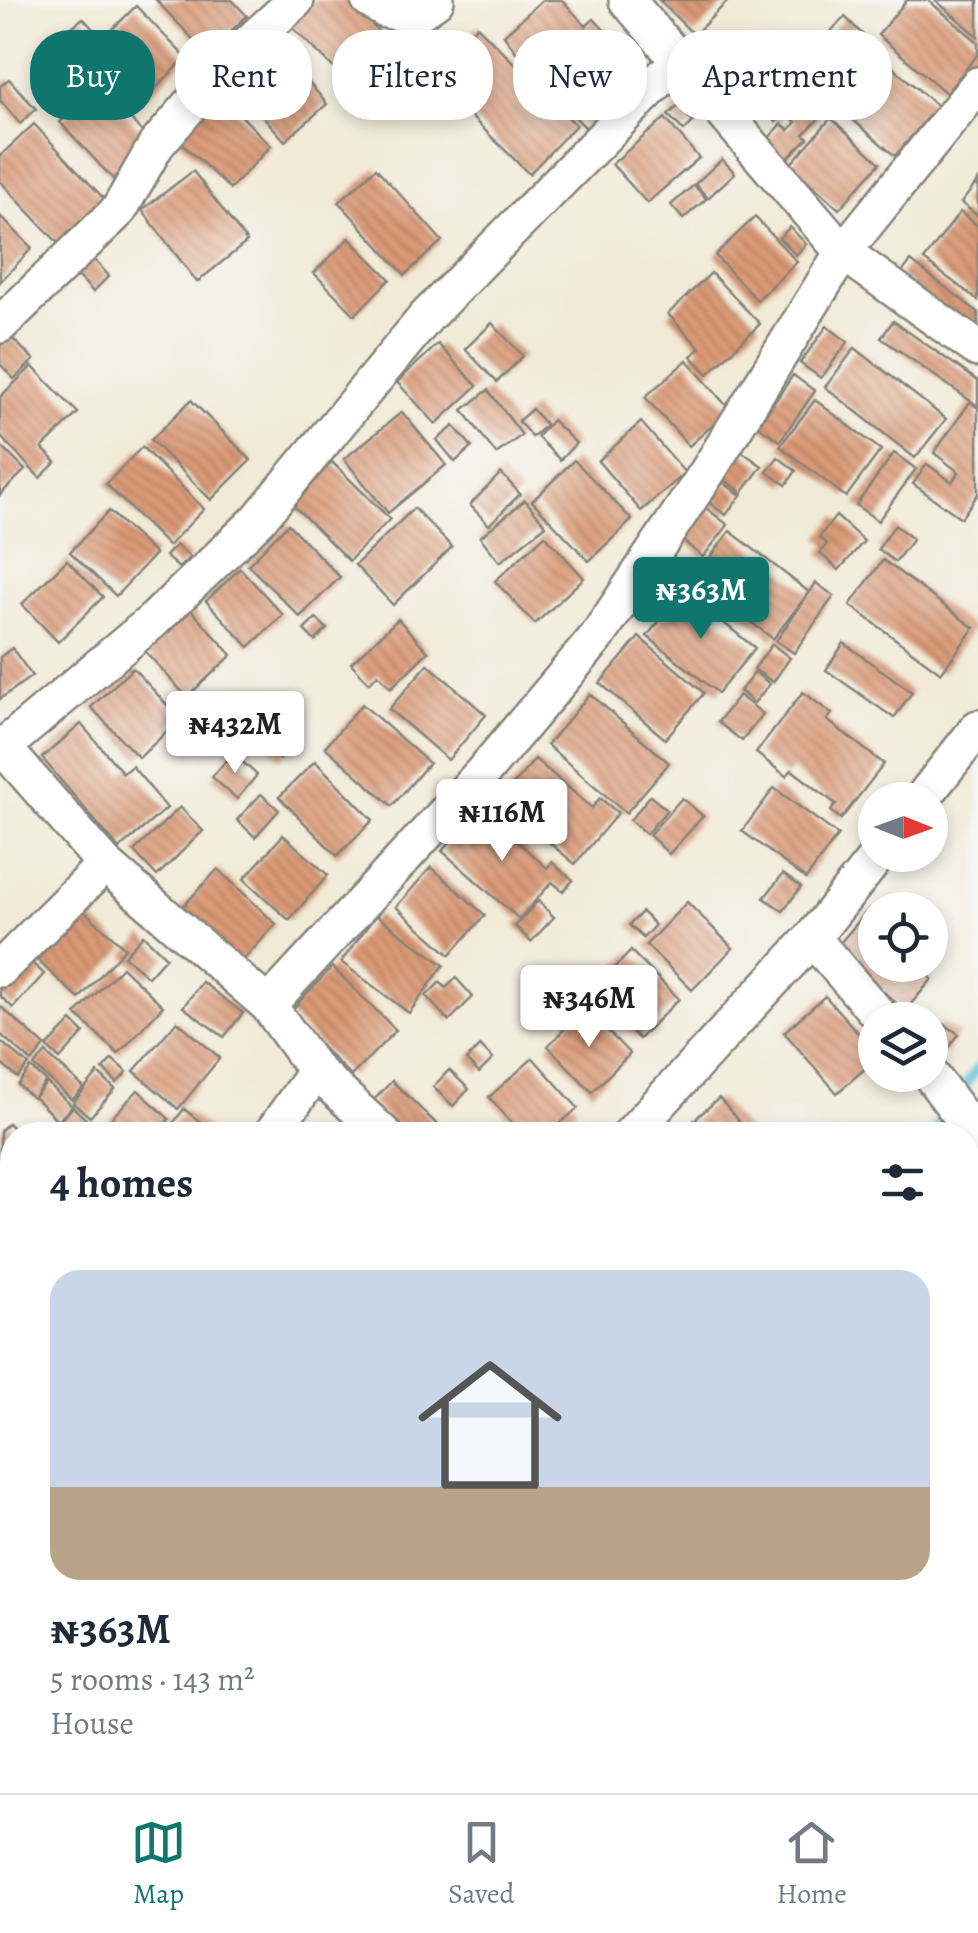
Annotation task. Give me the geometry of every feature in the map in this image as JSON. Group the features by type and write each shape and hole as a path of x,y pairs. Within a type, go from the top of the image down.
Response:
{"street":[{"path":"6,307 119,210 156,146 227,63 296,0"},
{"path":"370,0 385,10 415,15 436,0"},
{"path":"627,0 667,45"},
{"path":"371,1122 316,1071 268,1005 104,864 2,746 155,618 258,520 426,317 667,72"},
{"path":"268,1005 483,772 597,637 708,471 842,252 978,84"},
{"path":"731,120 842,252 978,349"},
{"path":"935,782 978,728"},
{"path":"0,969 104,864"},
{"path":"642,1122 812,938 864,872"},
{"path":"812,938 867,1002"},
{"path":"280,1122 316,1071"}],"building":[{"path":"156,0 232,0 247,16 232,30 184,30"},
{"path":"314,0 347,0 377,30 332,30 332,66 312,47 312,30 295,30 290,25"},
{"path":"542,0 562,0 586,26 594,19 604,30 513,30 513,48 504,35"},
{"path":"659,0 729,0 699,30 689,30"},
{"path":"907,0 928,0 978,42 978,54 946,93 892,47 892,30 882,30"},
{"path":"935,0 978,0 978,36"},
{"path":"136,6 175,47 175,69 155,89 155,30 111,30"},
{"path":"845,17 858,30 832,30"},
{"path":"83,18 93,29 92,30 68,30"},
{"path":"493,42 513,62 513,120 571,120 576,125 529,174 474,120 493,120"},
{"path":"892,66 937,106 895,156 853,120 892,120"},
{"path":"9,79 30,102 30,115 20,124 0,100 0,86"},
{"path":"312,86 327,104 312,117"},
{"path":"665,118 699,158 647,203 612,164"},
{"path":"131,120 152,142 113,179 60,122"},
{"path":"191,120 245,120 271,146 230,189 175,137"},
{"path":"266,120 309,120 285,141"},
{"path":"578,120 600,120 589,131"},
{"path":"673,120 691,120 684,131"},
{"path":"818,120 804,134 808,138 785,161 765,142 782,124 789,130 796,122"},
{"path":"829,120 880,163 839,209 790,165"},
{"path":"34,124 105,200 59,244 0,181 0,156"},
{"path":"722,159 735,173 708,198 695,184"},
{"path":"376,168 442,241 405,275 339,202"},
{"path":"193,171 247,242 197,282 142,210"},
{"path":"978,181 978,216 961,203"},
{"path":"694,185 706,199 683,219 671,205"},
{"path":"960,212 978,226 978,300 924,260"},
{"path":"0,216 32,248 0,282"},
{"path":"755,217 797,262 757,300 715,255"},
{"path":"790,227 806,244 796,255 779,238"},
{"path":"349,238 390,279 355,315 314,273"},
{"path":"86,251 109,276 93,292 70,267"},
{"path":"911,261 978,312 978,336 899,276"},
{"path":"711,273 760,324 708,374 691,356 700,348 668,314"},
{"path":"893,321 978,381 978,406 881,338"},
{"path":"492,323 523,356 497,382 465,349"},
{"path":"827,326 848,342 821,378 800,363"},
{"path":"10,336 34,360 14,379 0,364 0,346"},
{"path":"438,344 477,386 436,424 397,382"},
{"path":"855,348 946,419 915,458 825,387"},
{"path":"687,360 730,410 689,446 645,397"},
{"path":"32,366 78,413 42,448 56,462 40,478 0,436 0,397"},
{"path":"793,375 815,391 780,441 758,426"},
{"path":"488,390 522,435 496,454 463,410"},
{"path":"191,400 251,460 211,500 151,440"},
{"path":"815,400 881,450 846,497 780,446"},
{"path":"970,402 978,408 978,494 961,518 913,484 927,464 952,482 959,472 934,453"},
{"path":"532,409 546,425 532,437 518,421"},
{"path":"402,412 446,465 388,513 344,459"},
{"path":"552,420 576,443 560,460 537,437"},
{"path":"641,422 685,473 641,511 598,461"},
{"path":"454,426 472,447 455,462 437,440"},
{"path":"0,445 25,470 0,495"},
{"path":"142,447 204,509 168,546 106,484"},
{"path":"737,448 762,466 742,493 717,474"},
{"path":"894,453 916,469 878,521 856,505"},
{"path":"778,457 796,471 786,485 767,472"},
{"path":"574,460 632,520 589,561 532,501"},
{"path":"332,462 390,519 349,561 292,504"},
{"path":"501,473 520,494 489,525 470,505"},
{"path":"718,479 741,495 726,515 704,499"},
{"path":"525,500 546,525 500,562 480,537"},
{"path":"414,508 452,547 393,605 355,565"},
{"path":"706,508 728,525 703,557 681,539"},
{"path":"109,511 155,554 116,596 70,552"},
{"path":"836,516 864,541 839,570 820,553 827,544 819,537"},
{"path":"288,524 340,577 300,617 248,565"},
{"path":"895,525 913,539 895,562 878,549"},
{"path":"730,531 809,592 773,639 695,578"},
{"path":"545,535 584,578 535,624 495,581"},
{"path":"176,545 190,557 179,568 165,556"},
{"path":"67,560 103,597 58,642 22,604"},
{"path":"883,560 974,628 941,673 850,605"},
{"path":"240,568 283,615 249,647 206,601"},
{"path":"816,583 834,596 794,653 776,641"},
{"path":"684,591 755,648 718,693 647,636"},
{"path":"190,609 232,655 187,697 145,651"},
{"path":"316,618 327,629 315,641 304,630"},
{"path":"398,619 428,652 391,688 378,674 369,683 351,663"},
{"path":"639,637 704,693 665,739 600,683"},
{"path":"844,643 912,692 894,718 826,670"},
{"path":"772,644 790,658 773,682 754,669"},
{"path":"12,648 32,676 0,699 0,657"},
{"path":"428,664 486,715 448,760 389,709"},
{"path":"133,668 180,719 139,758 91,707"},
{"path":"755,672 770,684 754,703 740,691"},
{"path":"803,692 832,714 827,720 884,764 870,782 858,782 858,797 841,819 831,811 836,804 792,770 786,776 756,753"},
{"path":"590,694 669,763 626,813 547,745"},
{"path":"739,695 763,714 742,741 718,722"},
{"path":"362,704 429,763 392,806 325,747"},
{"path":"81,724 123,773 132,766 167,808 119,849 42,758"},
{"path":"283,733 295,745 280,759 269,747"},
{"path":"233,753 257,775 237,799 212,777"},
{"path":"535,759 592,808 600,798 618,813 575,864 499,801"},
{"path":"315,761 373,820 337,856 279,797"},
{"path":"774,788 838,835 806,879 742,831"},
{"path":"261,794 279,810 255,837 237,820"},
{"path":"650,796 667,810 646,834 630,820"},
{"path":"682,798 703,816 669,854 649,835"},
{"path":"180,807 203,831 157,876 134,851"},
{"path":"480,808 547,868 552,862 573,880 563,891 552,882 519,919 442,851"},
{"path":"283,835 328,875 289,920 244,879"},
{"path":"431,867 485,915 450,955 396,907"},
{"path":"218,869 276,924 236,968 177,913"},
{"path":"783,874 801,887 783,911 764,898"},
{"path":"538,901 554,917 531,942 515,926"},
{"path":"687,902 733,948 692,990 646,945"},
{"path":"83,910 125,948 79,999 37,960"},
{"path":"642,912 655,925 643,938 629,925"},
{"path":"376,915 444,965 409,1013 341,962"},
{"path":"858,922 858,969 835,949"},
{"path":"143,935 166,957 148,977 124,956"},
{"path":"631,951 679,999 639,1039 591,991"},
{"path":"24,955 44,974 13,1008 0,996 0,980"},
{"path":"122,967 163,1006 118,1054 76,1014"},
{"path":"332,967 396,1030 351,1076 288,1014"},
{"path":"456,978 473,997 449,1021 426,996 440,982 446,988"},
{"path":"202,982 243,1013 224,1037 183,1007"},
{"path":"872,982 929,982 913,1002 895,1002"},
{"path":"825,996 858,1033 858,1075 837,1093 784,1032"},
{"path":"0,1006 45,1046 32,1062 0,1034"},
{"path":"585,1008 630,1054 592,1092 548,1046"},
{"path":"72,1021 84,1033 60,1059 47,1047"},
{"path":"177,1021 220,1058 178,1109 134,1071"},
{"path":"948,1027 959,1034 948,1049"},
{"path":"0,1041 29,1065 18,1078 0,1063"},
{"path":"480,1046 493,1059 479,1073 466,1060"},
{"path":"46,1053 84,1088 72,1100 34,1066"},
{"path":"533,1058 578,1108 562,1122 511,1122 489,1097"},
{"path":"112,1059 127,1072 117,1083 103,1069"},
{"path":"31,1068 46,1081 33,1098 18,1085"},
{"path":"449,1070 469,1089 453,1106 433,1087"},
{"path":"98,1073 115,1089 90,1117 73,1103"},
{"path":"392,1081 435,1122 391,1122 371,1103"},
{"path":"47,1083 72,1106 58,1121 34,1097"},
{"path":"138,1090 169,1119 166,1122 108,1122"},
{"path":"719,1098 740,1122 692,1122"},
{"path":"73,1107 89,1122 59,1122"},
{"path":"184,1109 200,1122 174,1122"}],"waterway":[{"path":"957,1097 978,1067"},
{"path":"940,1122 947,1111"}]}
